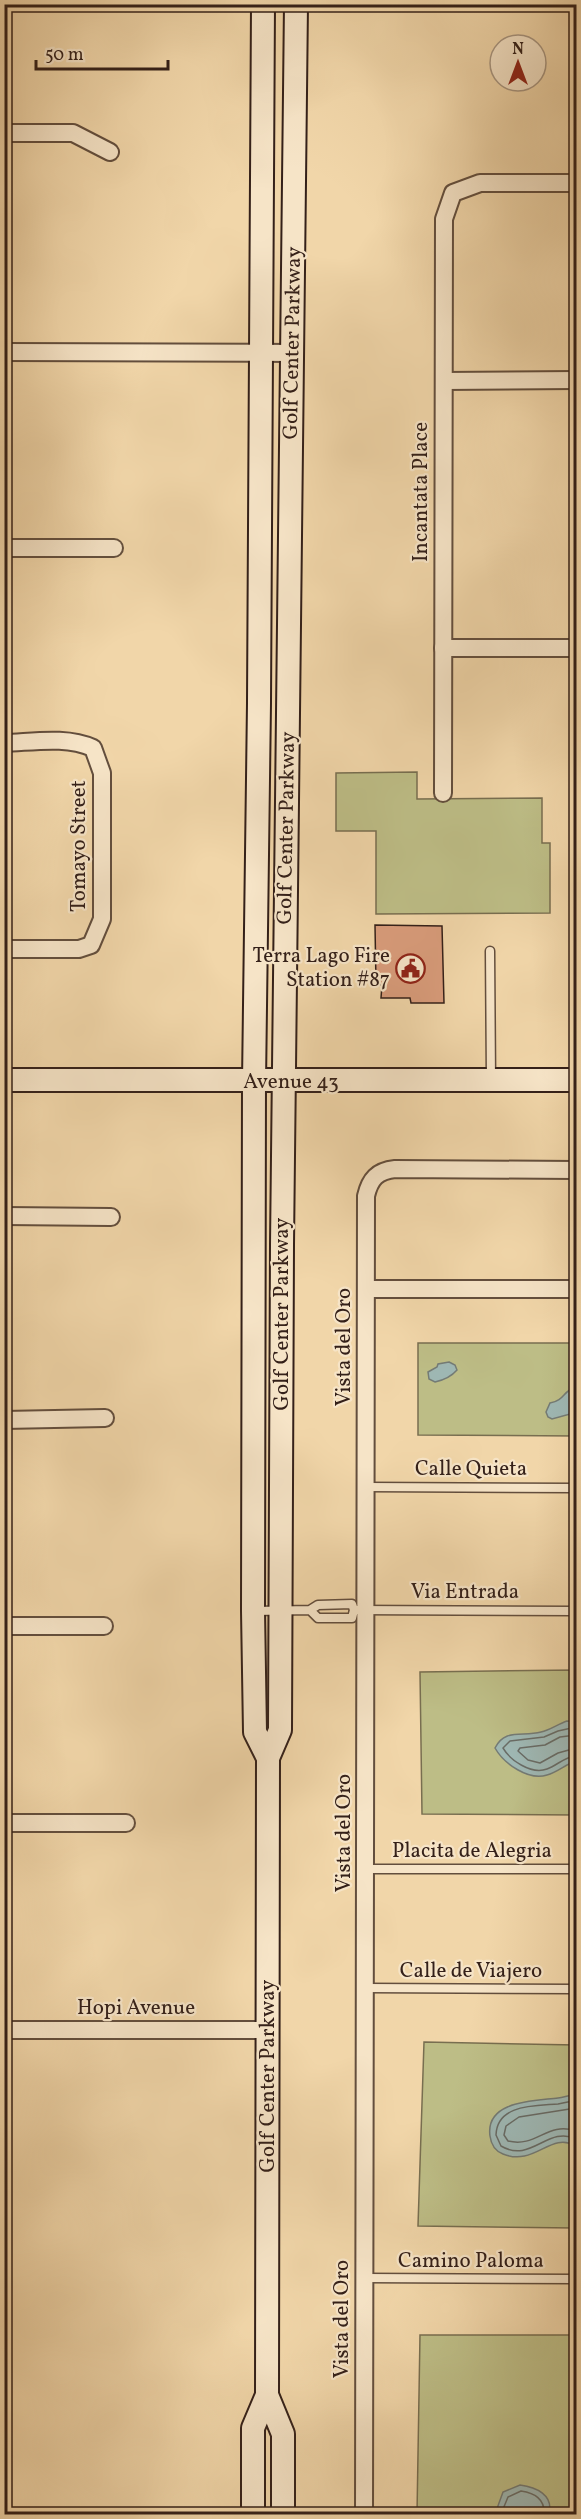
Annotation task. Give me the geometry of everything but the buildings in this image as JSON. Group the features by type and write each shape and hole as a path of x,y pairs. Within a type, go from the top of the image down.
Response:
{"main road":[{"name":"Golf Center Parkway","path":"263,4 260,703 254,1082 253,1611 255,1732 268,1758"},
{"name":"Golf Center Parkway","path":"283,2514 283,2434 267,2395 268,1758 280,1730 284,1082 294,353 296,4"},
{"name":"Avenue 43","path":"4,1080 254,1082 576,1080"},
{"name":"Golf Center Parkway","path":"253,2514 253,2428 267,2395"}],"street":[{"path":"4,133 74,133 110,152"},
{"name":"Incantata Place","path":"443,793 444,219 453,193 480,183 576,183"},
{"path":"4,352 294,353"},
{"path":"444,381 576,380"},
{"path":"4,548 114,548"},
{"path":"443,648 576,648"},
{"name":"Tomayo Street","path":"4,743 69,741 93,747 102,773 102,919 91,945 79,949 4,949"},
{"name":"Vista del Oro","path":"364,2514 367,1869 360,1610 366,1487 366,1196 374,1177 383,1171 395,1169 576,1170"},
{"path":"4,1216 111,1216"},
{"path":"367,1288 576,1289"},
{"path":"4,1420 105,1418"},
{"path":"4,1626 104,1626"},
{"path":"4,1823 126,1823"},
{"name":"Hopi Avenue","path":"4,2030 268,2030"}],"lane":[{"path":"490,951 491,1080"},
{"name":"Calle Quieta","path":"366,1487 576,1488"},
{"name":"Via Entrada","path":"253,1611 310,1610 318,1605 352,1604 360,1610 576,1611"},
{"name":"Via Entrada","path":"310,1610 318,1618 352,1618 360,1610"},
{"name":"Placita de Alegria","path":"367,1869 576,1869"},
{"name":"Calle de Viajero","path":"366,1988 576,1989"},
{"name":"Camino Paloma","path":"365,2278 576,2279"}],"green space":[{"path":"417,772 417,799 542,798 542,843 550,843 550,913 376,914 376,831 336,831 336,773"},
{"path":"418,1343 576,1343 576,1436 418,1435"},
{"path":"576,1670 576,1815 422,1814 420,1672"},
{"path":"424,2042 576,2045 576,2228 418,2226"},
{"path":"420,2335 576,2335 576,2514 417,2514"}],"water":[{"path":"449,1362 455,1365 457,1370 452,1375 435,1382 429,1379 428,1372 438,1364"},
{"path":"575,1387 576,1417 570,1414 552,1419 548,1417 546,1412 550,1403"},
{"path":"567,1721 576,1722 576,1761 551,1774 533,1776 518,1770 504,1760 495,1748 509,1735 541,1732"},
{"path":"576,2095 576,2146 558,2143 524,2156 514,2157 500,2153 491,2142 491,2124 495,2115 504,2109 525,2102"},
{"path":"520,2485 538,2490 546,2497 550,2507 549,2514 495,2514 503,2492"}],"place":[{"name":"Terra Lago Fire Station #87","path":"411,968"}]}
